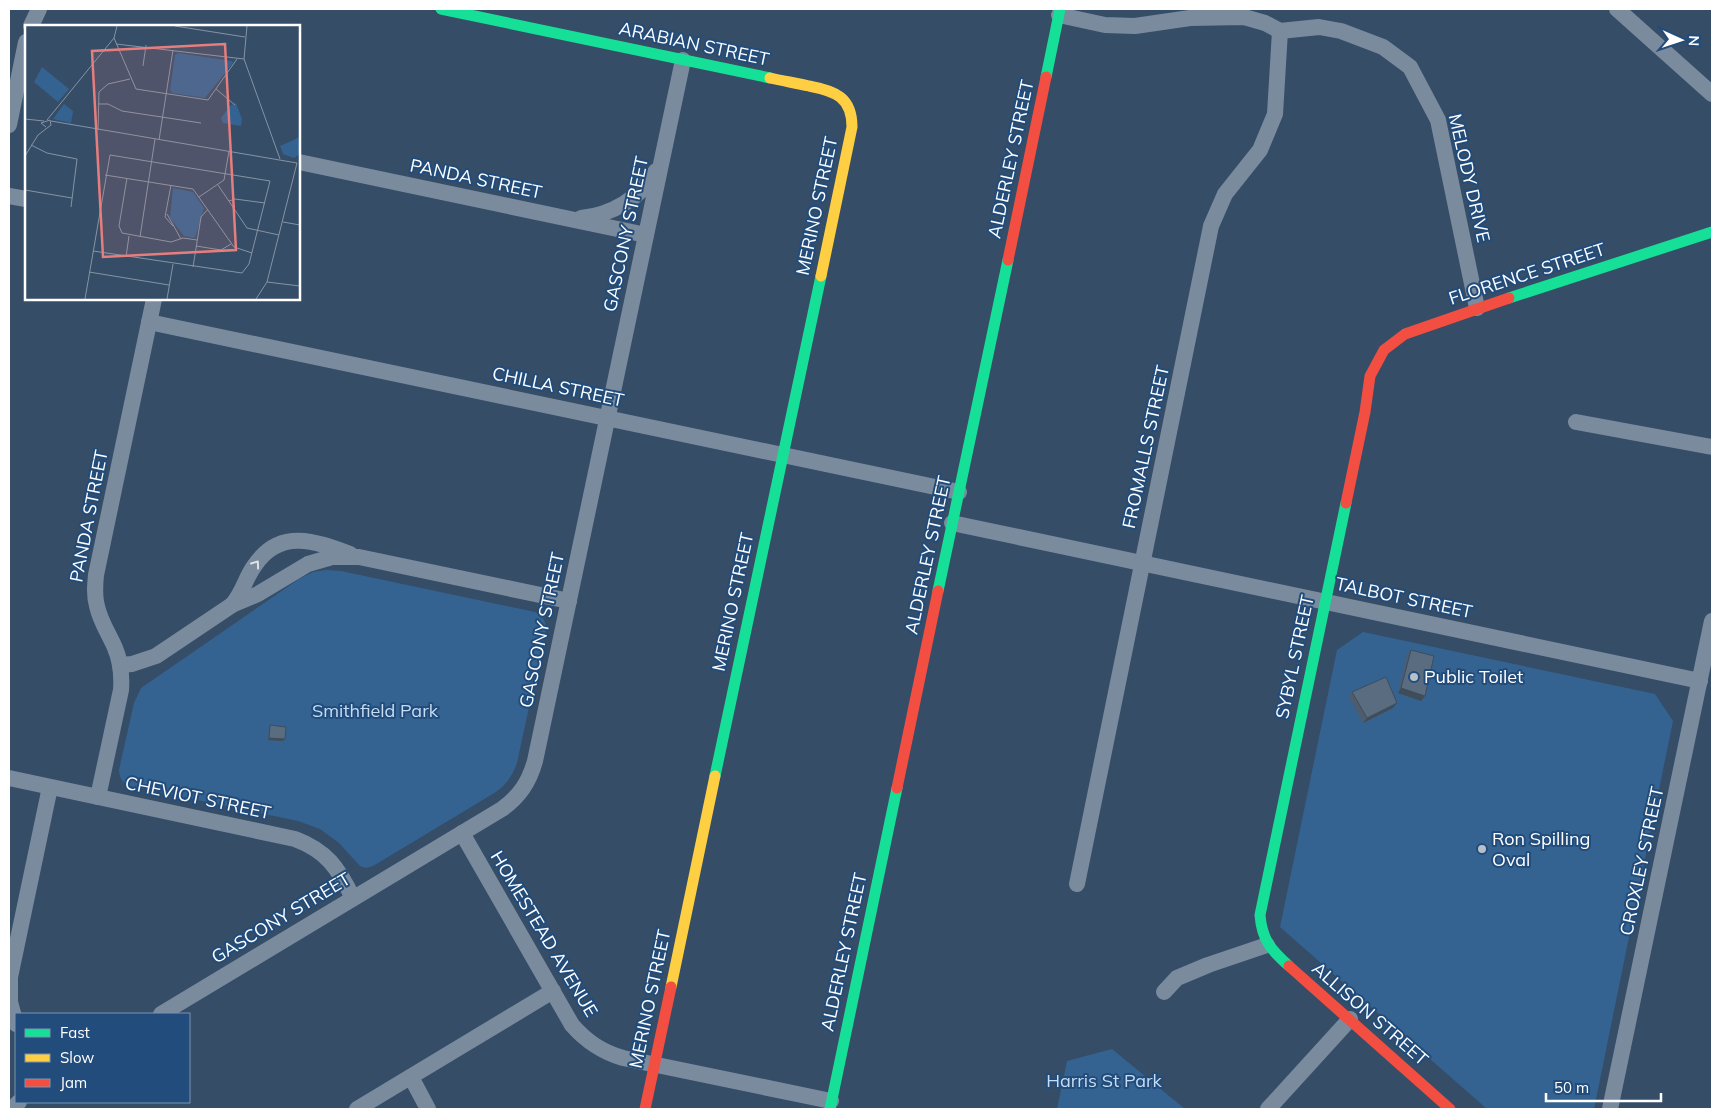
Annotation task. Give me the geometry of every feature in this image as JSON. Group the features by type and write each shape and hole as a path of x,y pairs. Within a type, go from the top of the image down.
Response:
{"street":[{"path":"30,25 34,9"},
{"path":"31,25 39,9"},
{"name":"ARABIAN STREET","path":"441,9 828,90 840,96 847,104"},
{"path":"1617,9 1712,94"},
{"name":"MELODY DRIVE","path":"1060,12 1105,25 1135,26 1190,18 1244,18 1265,23 1280,31 1319,27 1341,31 1383,46 1410,67 1438,120 1477,308"},
{"name":"ALDERLEY STREET","path":"830,1105 1060,12"},
{"name":"FROMALLS STREET","path":"1077,884 1211,226 1224,194 1260,150 1275,114 1280,31"},
{"path":"9,125 25,47"},
{"name":"GASCONY STREET","path":"163,1013 462,834 512,802 526,785 531,773 569,601 683,60"},
{"name":"MERINO STREET","path":"644,1109 852,127 851,113 847,104"},
{"path":"568,218 596,216 622,205 645,186 662,161"},
{"name":"PANDA STREET","path":"300,162 646,234"},
{"path":"9,196 25,200"},
{"name":"FLORENCE STREET","path":"1370,376 1384,350 1404,334 1477,308 1712,232"},
{"name":"PANDA STREET","path":"98,797 121,690 120,666 116,650 97,606 95,594 96,575 154,300"},
{"name":"CHILLA STREET","path":"149,322 959,492"},
{"name":"SYBYL STREET","path":"1267,945 1261,931 1260,915 1370,376"},
{"path":"1576,422 1712,447"},
{"name":"TALBOT STREET","path":"952,523 1700,681"},
{"path":"232,605 242,592 249,574 260,558 281,544 296,540 316,541 359,557 569,601"},
{"path":"120,666 156,656 232,605 258,594 313,562 332,557 359,557"},
{"name":"CROXLEY STREET","path":"1610,1109 1712,621"},
{"name":"CHEVIOT STREET","path":"9,778 307,843 335,865 353,898"},
{"path":"15,1020 10,1002 10,977 50,787"},
{"name":"HOMESTEAD AVENUE","path":"462,834 572,1025 590,1044 612,1055 830,1105"},
{"path":"1164,992 1177,978 1208,965 1267,945"},
{"name":"ALLISON STREET","path":"1267,945 1290,968 1450,1109"},
{"path":"357,1109 553,991"},
{"path":"1268,1109 1350,1019"},
{"path":"411,1077 428,1109"}],"green space":[{"name":"Smithfield Park","path":"326,570 341,571 535,612 543,618 546,628 517,763 509,779 496,792 373,866 366,868 360,866 339,843 320,829 298,821 130,786 122,780 119,770 134,703 141,688 299,579 313,572"},
{"path":"1363,632 1655,694 1673,721 1594,1109 1487,1109 1280,927 1337,650"},
{"name":"Harris St Park","path":"1112,1049 1185,1109 1057,1109 1067,1061"}],"building":[{"name":"Public Toilet","path":"1411,650 1434,656 1425,696 1401,688"},
{"path":"1386,677 1397,703 1367,718 1352,692"},
{"path":"270,725 286,727 285,739 269,738"}],"traffic: fast":[{"path":"441,9 770,78"},
{"path":"1046,77 1060,9"},
{"path":"1509,298 1712,232"},
{"path":"938,591 1008,260"},
{"path":"715,776 821,276"},
{"path":"1289,966 1268,944 1260,915 1346,503"},
{"path":"830,1109 897,788"}],"traffic: slow":[{"path":"770,78 827,90 840,97 849,109 852,127 821,276"},
{"path":"671,987 715,776"}],"traffic: jam":[{"path":"1008,260 1046,77"},
{"path":"1346,503 1365,412 1370,376 1384,350 1405,334 1509,298"},
{"path":"897,788 938,591"},
{"path":"1289,966 1450,1109"},
{"path":"645,1109 671,987"}],"place":[{"name":"Public Toilet","path":"1414,677"},
{"name":"Ron Spilling Oval","path":"1482,849"}]}
